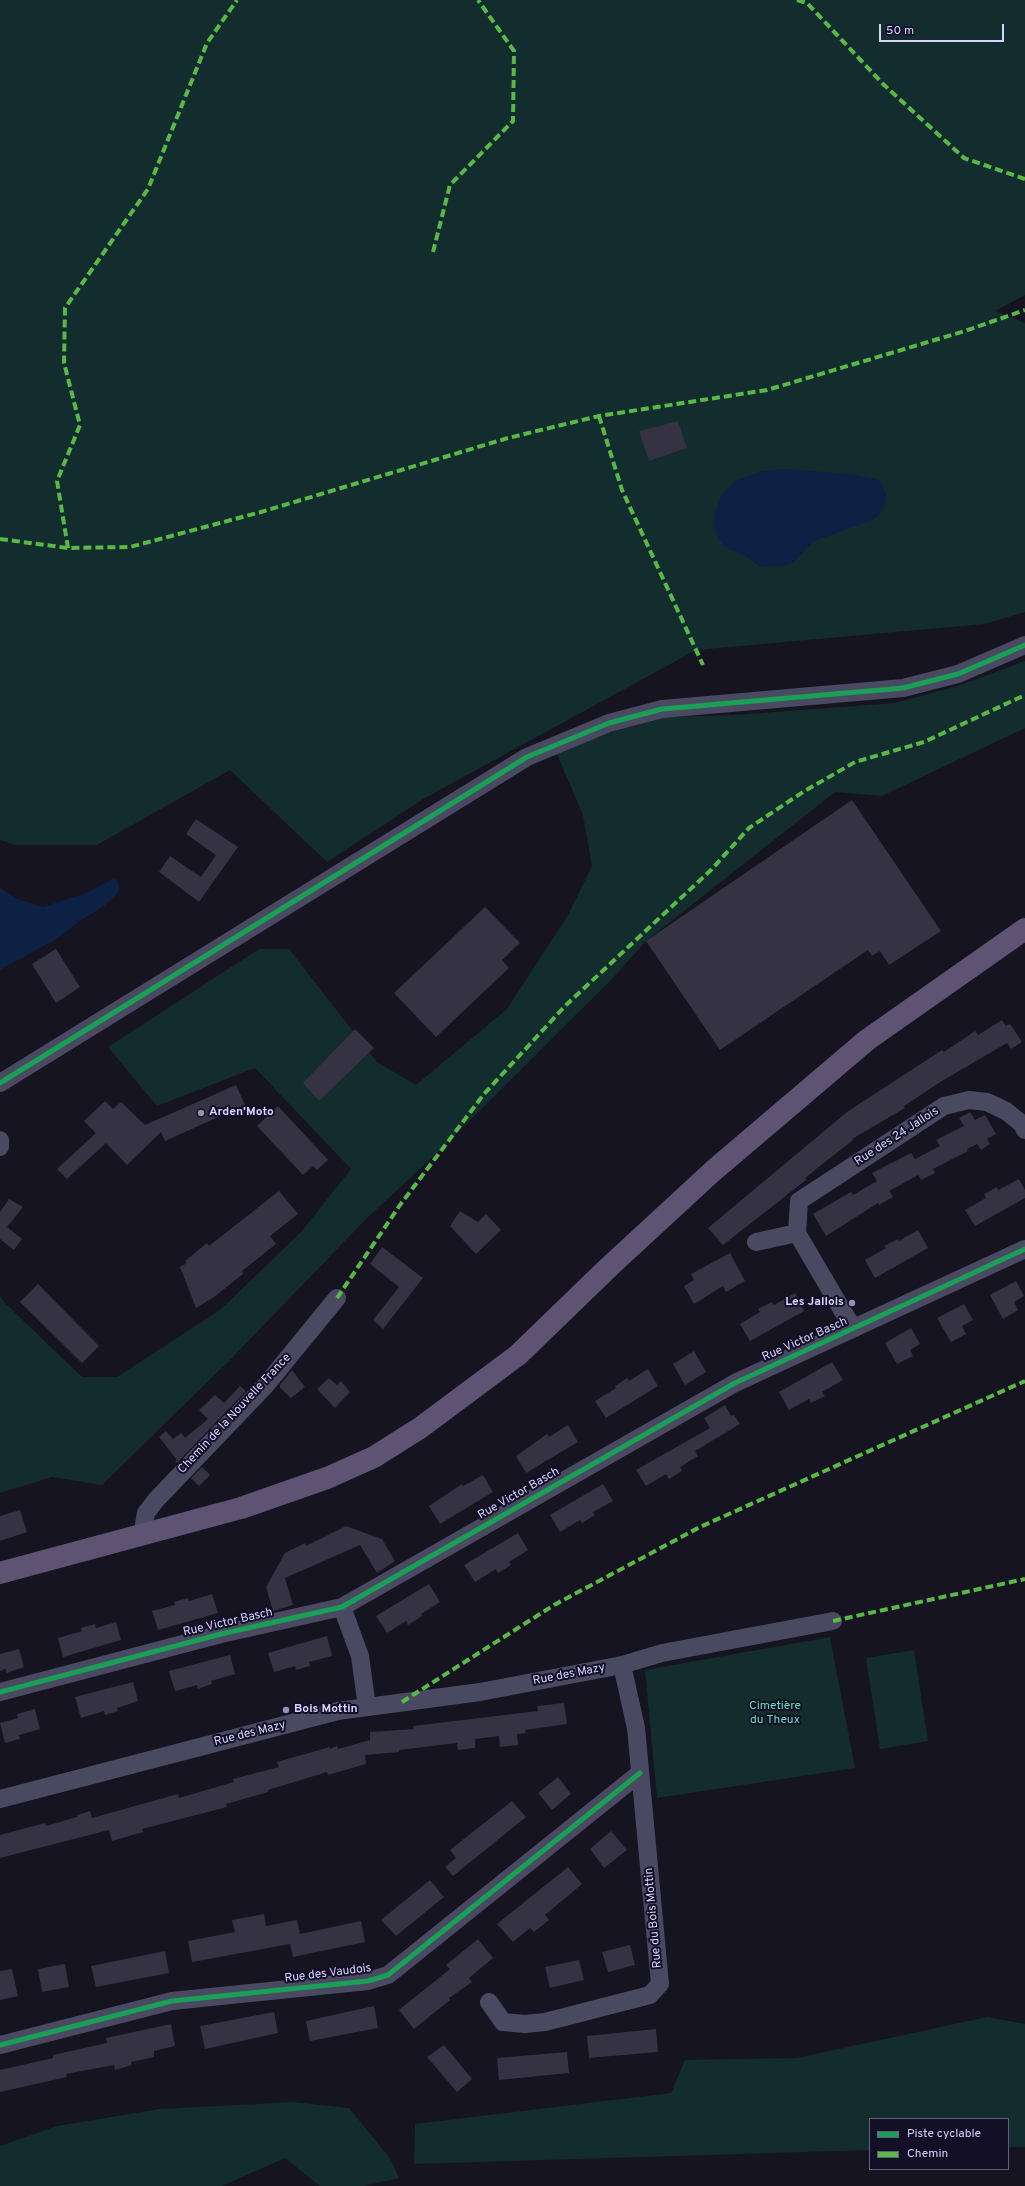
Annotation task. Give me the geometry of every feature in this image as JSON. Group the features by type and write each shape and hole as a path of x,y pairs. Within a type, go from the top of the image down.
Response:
{"main road":[{"path":"0,1573 241,1508 327,1478 374,1456 420,1428 518,1355 610,1266 713,1172 867,1040 1025,929"}],"street":[{"path":"0,1083 527,757 609,723 662,709 903,688 958,674 1025,645"},
{"name":"Rue des 24 Jallois","path":"797,1233 799,1201 944,1106 969,1100 987,1102 1006,1111 1022,1124 1025,1130"},
{"path":"0,1140 0,1147"},
{"path":"756,1242 797,1233 848,1320 855,1328"},
{"name":"Rue Victor Basch","path":"0,1692 221,1634 342,1607 734,1383 1025,1249"},
{"name":"Chemin de la Nouvelle France","path":"147,1534 144,1524 146,1513 156,1500 265,1386 337,1298"},
{"path":"342,1607 360,1656 367,1707"},
{"name":"Rue des Mazy","path":"0,1799 331,1713 480,1692 622,1665 662,1653 834,1621"},
{"name":"Rue du Bois Mottin","path":"489,2002 503,2022 525,2024 545,2022 650,1994 660,1984 636,1728 622,1665"},
{"name":"Rue des Vaudois","path":"0,2044 172,2001 368,1981 388,1975 640,1773"}],"green space":[{"path":"0,0 1025,0 1025,295 995,311 1025,323 1025,612 984,624 696,650 425,798 327,862 230,770 97,845 15,845 0,840"},
{"path":"1025,661 1025,728 882,796 835,792 646,941 612,979 438,1152 366,1219 231,1359 102,1485 52,1477 0,1493 0,1296 7,1305 82,1377 117,1377 220,1310 301,1232 351,1169 255,1068 157,1106 108,1047 259,949 289,949 377,1062 416,1085 507,1009 568,915 592,866 583,815 556,752 612,732 667,717 733,715 895,703 958,686"},
{"name":"Cimetière du Theux","path":"830,1637 855,1768 657,1798 645,1670"},
{"path":"914,1650 928,1741 880,1749 866,1658"},
{"path":"987,2017 1025,2024 1025,2147 1009,2147 1009,2118 869,2118 869,2150 414,2164 415,2124 671,2093 685,2060 797,2058"},
{"path":"294,2102 349,2108 390,2158 399,2178 364,2186 320,2186 285,2158 222,2186 0,2186 0,2146 57,2126 160,2109"}],"water":[{"path":"783,469 850,474 875,479 880,481 886,493 885,506 877,517 870,521 814,541 793,563 781,566 761,567 743,555 727,548 719,540 713,525 715,514 722,494 737,480 759,472"},
{"path":"113,879 117,880 119,889 116,895 104,906 78,922 58,938 0,970 0,888 15,898 43,907 86,893"}],"building":[{"path":"678,421 687,448 649,461 639,431"},
{"path":"852,800 941,931 889,965 880,951 872,956 868,950 720,1050 646,941"},
{"path":"196,819 238,847 199,902 159,872 170,856 201,877 216,855 186,834"},
{"path":"485,907 520,943 502,960 509,968 436,1037 394,993"},
{"path":"56,949 80,987 56,1003 32,964"},
{"path":"1002,1020 1006,1026 1010,1024 1022,1042 1011,1049 1007,1043 942,1081 904,1106 905,1108 852,1139 853,1140 805,1178 806,1180 723,1245 708,1228 847,1112 942,1050 944,1052 975,1031 978,1035"},
{"path":"355,1029 374,1048 319,1101 303,1083"},
{"path":"236,1085 245,1105 165,1141 161,1132 127,1165 106,1143 67,1179 57,1169 96,1133 84,1121 105,1101 113,1109 121,1102 145,1125"},
{"path":"278,1106 328,1160 317,1170 313,1166 303,1175 257,1126"},
{"path":"970,1112 975,1120 985,1115 996,1134 987,1139 990,1144 981,1150 977,1144 967,1149 968,1151 933,1169 935,1173 921,1180 918,1175 889,1191 893,1197 879,1205 878,1203 826,1236 813,1214 851,1192 853,1195 877,1181 872,1173 911,1153 915,1159 940,1146 936,1140 964,1126 959,1118"},
{"path":"1019,1179 1025,1190 1025,1198 975,1226 965,1210 986,1198 984,1194 997,1187 998,1190"},
{"path":"279,1191 298,1214 270,1236 276,1244 242,1271 243,1274 214,1297 196,1308 180,1267 187,1263 185,1261 207,1243 209,1246"},
{"path":"9,1199 23,1207 7,1227 22,1239 14,1250 0,1239 0,1212"},
{"path":"460,1211 478,1222 486,1214 501,1230 476,1254 450,1226"},
{"path":"918,1230 928,1248 875,1278 865,1260 886,1248 884,1246 898,1239 899,1241"},
{"path":"382,1247 423,1278 383,1329 373,1320 399,1287 370,1264"},
{"path":"730,1253 745,1281 726,1292 723,1286 694,1304 684,1286 694,1280 691,1274"},
{"path":"1016,1281 1024,1296 1014,1302 1018,1310 1003,1319 990,1295"},
{"path":"38,1284 99,1346 82,1363 20,1302"},
{"path":"795,1293 804,1311 750,1341 740,1324 760,1312 758,1309 772,1302 774,1305"},
{"path":"964,1304 973,1320 962,1326 966,1334 951,1342 937,1318"},
{"path":"911,1328 920,1344 910,1350 913,1356 897,1364 885,1343"},
{"path":"694,1351 706,1372 685,1385 673,1364"},
{"path":"832,1362 843,1380 822,1392 825,1396 811,1403 809,1399 789,1410 779,1392"},
{"path":"648,1369 658,1386 606,1418 595,1401 616,1388 615,1386 627,1378 629,1381"},
{"path":"292,1370 305,1387 291,1398 280,1388 280,1385"},
{"path":"329,1378 337,1385 341,1381 350,1392 335,1408 317,1389"},
{"path":"240,1386 246,1391 177,1463 175,1462 177,1460 159,1437 166,1431 173,1439 181,1433 185,1438 208,1419 199,1410 215,1395 224,1403"},
{"path":"725,1405 731,1416 734,1415 740,1424 695,1451 698,1456 680,1467 682,1471 669,1479 666,1474 646,1486 636,1470 710,1428 704,1418"},
{"path":"568,1425 578,1442 526,1473 516,1456 547,1434 549,1437"},
{"path":"202,1467 210,1475 199,1486 191,1478"},
{"path":"483,1475 493,1492 440,1524 429,1506 462,1484 463,1486"},
{"path":"603,1484 613,1501 593,1512 595,1515 582,1523 580,1520 560,1532 550,1515"},
{"path":"20,1510 27,1532 0,1541 0,1516"},
{"path":"346,1526 382,1539 395,1561 377,1573 360,1545 285,1578 293,1605 273,1611 266,1587 285,1553 305,1543 306,1546"},
{"path":"518,1533 528,1550 509,1562 511,1565 498,1573 496,1569 475,1582 464,1565"},
{"path":"429,1584 440,1602 421,1614 422,1616 408,1625 406,1621 387,1633 376,1616"},
{"path":"212,1594 218,1613 158,1630 152,1611 175,1605 174,1602 188,1598 189,1601"},
{"path":"116,1622 121,1640 63,1657 58,1638 82,1631 81,1628 95,1624 96,1628"},
{"path":"327,1636 332,1656 309,1662 310,1666 296,1670 295,1666 274,1672 268,1653"},
{"path":"19,1649 24,1667 7,1673 5,1669 0,1671 0,1654"},
{"path":"230,1655 235,1674 211,1681 212,1684 198,1689 197,1685 175,1691 169,1671"},
{"path":"133,1682 138,1701 117,1708 118,1711 105,1715 104,1711 81,1718 75,1697"},
{"path":"564,1703 567,1724 525,1730 526,1733 517,1734 518,1745 500,1747 499,1736 475,1739 475,1748 458,1750 457,1743 399,1750 399,1752 365,1755 366,1764 328,1775 327,1772 268,1790 268,1792 226,1804 227,1807 142,1829 143,1832 112,1841 109,1830 0,1858 0,1835 45,1823 46,1826 77,1817 77,1815 90,1811 92,1818 178,1794 179,1798 234,1782 233,1779 279,1767 277,1762 330,1747 330,1749 337,1746 338,1749 370,1740 370,1732 414,1729 413,1726 538,1711 537,1706"},
{"path":"35,1709 40,1729 19,1735 20,1739 5,1743 0,1723 18,1718 17,1714"},
{"path":"558,1777 571,1794 552,1810 538,1793"},
{"path":"512,1801 526,1817 453,1876 445,1867 456,1858 450,1850"},
{"path":"611,1831 627,1850 604,1868 590,1849"},
{"path":"568,1867 582,1884 545,1915 549,1920 534,1932 530,1928 513,1942 497,1924"},
{"path":"430,1880 444,1897 396,1936 381,1920"},
{"path":"264,1914 266,1926 297,1920 300,1934 361,1921 365,1942 293,1957 290,1944 192,1962 188,1941 235,1932 232,1920"},
{"path":"478,1939 493,1958 469,1978 472,1982 449,1998 450,2000 414,2029 399,2010 450,1969 446,1965"},
{"path":"630,1945 635,1965 608,1972 602,1952"},
{"path":"165,1951 169,1973 96,1987 91,1966"},
{"path":"579,1960 584,1980 550,1988 545,1967"},
{"path":"65,1964 69,1987 42,1992 38,1969"},
{"path":"12,1969 18,1996 0,2000 0,1971"},
{"path":"374,2006 378,2028 310,2041 306,2021"},
{"path":"274,2012 278,2033 205,2049 200,2026"},
{"path":"171,2024 175,2046 154,2051 154,2057 131,2062 132,2065 115,2070 114,2065 66,2074 67,2077 0,2092 0,2070 53,2058 53,2055 107,2043 106,2038"},
{"path":"656,2029 658,2052 589,2058 587,2036"},
{"path":"444,2045 472,2079 457,2092 427,2057"},
{"path":"567,2052 569,2073 499,2080 497,2058"}],"marked path":[{"path":"68,548 57,481 80,425 64,363 65,308 148,189 207,43 237,0"},
{"path":"433,252 450,185 513,121 514,51 478,0"},
{"path":"797,0 807,3 883,84 964,158 1025,179"},
{"path":"0,539 68,548 130,547 261,512 508,438 599,416 767,390 965,331 1025,310"},
{"path":"599,416 622,490 703,665"},
{"path":"337,1298 400,1205 484,1094 566,1005 711,870 749,828 803,792 855,762 924,742 1025,695"},
{"path":"402,1702 554,1605 700,1527 1025,1381"},
{"path":"833,1621 1025,1579"}],"cycle path":[{"path":"0,1083 527,757 609,723 662,709 903,688 958,674 1025,645"},
{"path":"0,1692 221,1634 342,1607 735,1383 1025,1249"},
{"path":"0,2045 172,2001 368,1981 388,1975 640,1773"}],"place":[{"name":"Arden'Moto","path":"201,1113"},
{"name":"Les Jallois","path":"852,1303"},
{"name":"Bois Mottin","path":"286,1710"}]}
